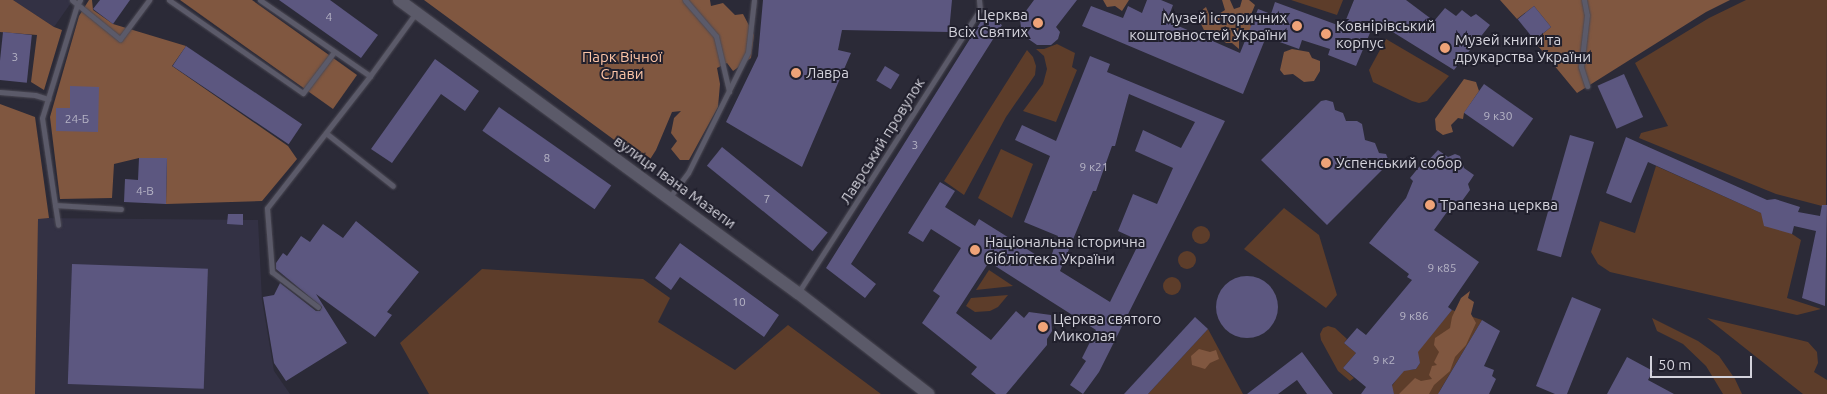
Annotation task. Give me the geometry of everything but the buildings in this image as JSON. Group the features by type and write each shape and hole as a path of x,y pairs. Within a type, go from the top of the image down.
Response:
{"main road":[{"name":"вулиця Івана Мазепи","path":"408,5 798,294 928,394"}],"lane":[{"path":"72,0 78,2 120,39 149,0"},
{"path":"169,0 303,93 334,52"},
{"path":"260,0 370,76"},
{"path":"685,0 716,36 729,91"},
{"path":"669,198 688,173 748,52 754,0"},
{"name":"Лаврський провулок","path":"798,294 980,10 978,0"},
{"path":"1584,0 1587,16 1581,67 1587,86"},
{"path":"58,225 42,118 78,2"},
{"path":"318,307 272,272 267,208 370,76 408,5"},
{"path":"0,92 35,95 48,99"},
{"path":"326,133 393,186"},
{"path":"55,205 120,209"}],"shaded area":[{"path":"13,0 73,0 54,27"},
{"path":"1291,0 1343,0 1337,15"},
{"path":"1746,0 1827,0 1826,207 1776,194 1639,138 1641,133 1668,126 1635,63 1709,18"},
{"path":"1386,39 1449,76 1427,101 1419,103 1412,101 1373,82 1369,70"},
{"path":"1057,44 1075,53 1072,67 1077,70 1056,122 1023,111 1043,84 1047,69 1044,56 1036,49 1044,49"},
{"path":"1027,50 1033,57 1036,66 1035,75 1006,117 964,195 944,181"},
{"path":"1001,149 1033,164 1012,218 978,198"},
{"path":"1656,166 1761,213 1801,240 1787,298 1821,309 1797,315 1610,272 1598,264 1591,252 1600,221 1635,233"},
{"path":"1284,208 1319,235 1337,295 1326,308 1244,249"},
{"path":"38,218 258,220 262,300 274,371 290,394 33,394"},
{"path":"1201,226 1207,229 1210,235 1207,241 1201,244 1195,241 1192,235 1195,229"},
{"path":"1187,251 1193,254 1196,260 1193,266 1187,269 1181,266 1178,260 1181,254"},
{"path":"482,269 643,279 670,298 658,322 735,370 788,325 881,394 429,394 400,343"},
{"path":"989,270 1013,286 976,290"},
{"path":"1172,277 1178,280 1181,286 1178,292 1172,295 1166,292 1163,286 1166,280"},
{"path":"1008,295 998,307 990,311 975,312 966,306 971,298"},
{"path":"1452,310 1482,320 1439,392 1441,394 1394,394 1391,387 1406,367 1410,370 1416,369 1420,363 1415,354"},
{"path":"1652,318 1698,341 1719,356 1735,379 1742,394 1723,394 1706,366 1683,344 1657,331"},
{"path":"1707,318 1808,342 1817,352 1818,363 1814,372 1827,380 1827,394 1803,394"},
{"path":"1328,326 1335,328 1347,339 1344,343 1356,353 1343,368 1354,378 1350,381 1338,371 1321,340 1320,334 1323,328"},
{"path":"1208,329 1243,394 1148,394"}],"green space":[{"path":"0,0 13,0 54,27 62,30 44,90 31,82 37,35 0,32"},
{"path":"89,0 92,0 93,10 113,24 186,46 172,66 288,146 297,159 262,201 166,204 167,159 139,158 114,164 112,198 60,199 50,117 79,16"},
{"path":"180,0 252,0 357,75 333,109"},
{"name":"Парк Вічної Слави","path":"424,0 710,0 711,6 723,3 735,15 743,14 754,35 751,58 733,71 727,63 717,68 720,84 718,107 689,160 680,160 671,149 677,141 671,133 674,118 681,111 672,112 656,150 647,164"},
{"path":"1103,0 1129,0 1122,11 1115,6 1107,7"},
{"path":"1222,0 1230,0 1234,9 1240,7 1242,0 1249,0 1255,5 1250,17 1250,25 1257,29 1249,39 1244,34 1239,35 1239,49 1232,43 1226,43 1222,39 1226,31 1224,28 1221,29 1222,34 1217,38 1206,34 1199,20 1198,13 1206,7 1211,19 1225,10"},
{"path":"1500,0 1730,0 1706,12 1577,93 1534,41 1551,27 1534,6 1517,19"},
{"path":"1292,49 1309,52 1312,58 1320,61 1320,71 1314,81 1304,82 1293,74 1284,75 1280,70 1284,52"},
{"path":"1464,79 1476,82 1479,91 1464,113 1463,119 1458,118 1451,125 1453,132 1443,135 1436,130 1435,119"},
{"path":"0,104 35,117 49,218 38,219 35,394 0,394"},
{"path":"1470,291 1468,298 1474,302 1471,314 1476,323 1466,345 1455,357 1450,371 1434,385 1429,394 1399,394 1415,378 1421,381 1432,379 1429,375 1432,366 1437,365 1434,362 1439,352 1434,345 1435,338 1450,328 1452,317 1461,298"},
{"path":"1199,349 1210,352 1216,350 1219,359 1210,363 1205,369 1192,365 1191,356"}],"place":[{"name":"Церква Всіх Святих","path":"1038,23"},
{"name":"Музей історичних коштовностей України","path":"1297,26"},
{"name":"Ковнірівський корпус","path":"1326,34"},
{"name":"Музей книги та друкарства України","path":"1445,48"},
{"name":"Лавра","path":"796,73"},
{"name":"Успенський собор","path":"1326,163"},
{"name":"Трапезна церква","path":"1430,205"},
{"name":"Національна історична бібліотека України","path":"975,250"},
{"name":"Церква святого Миколая","path":"1043,327"}]}
